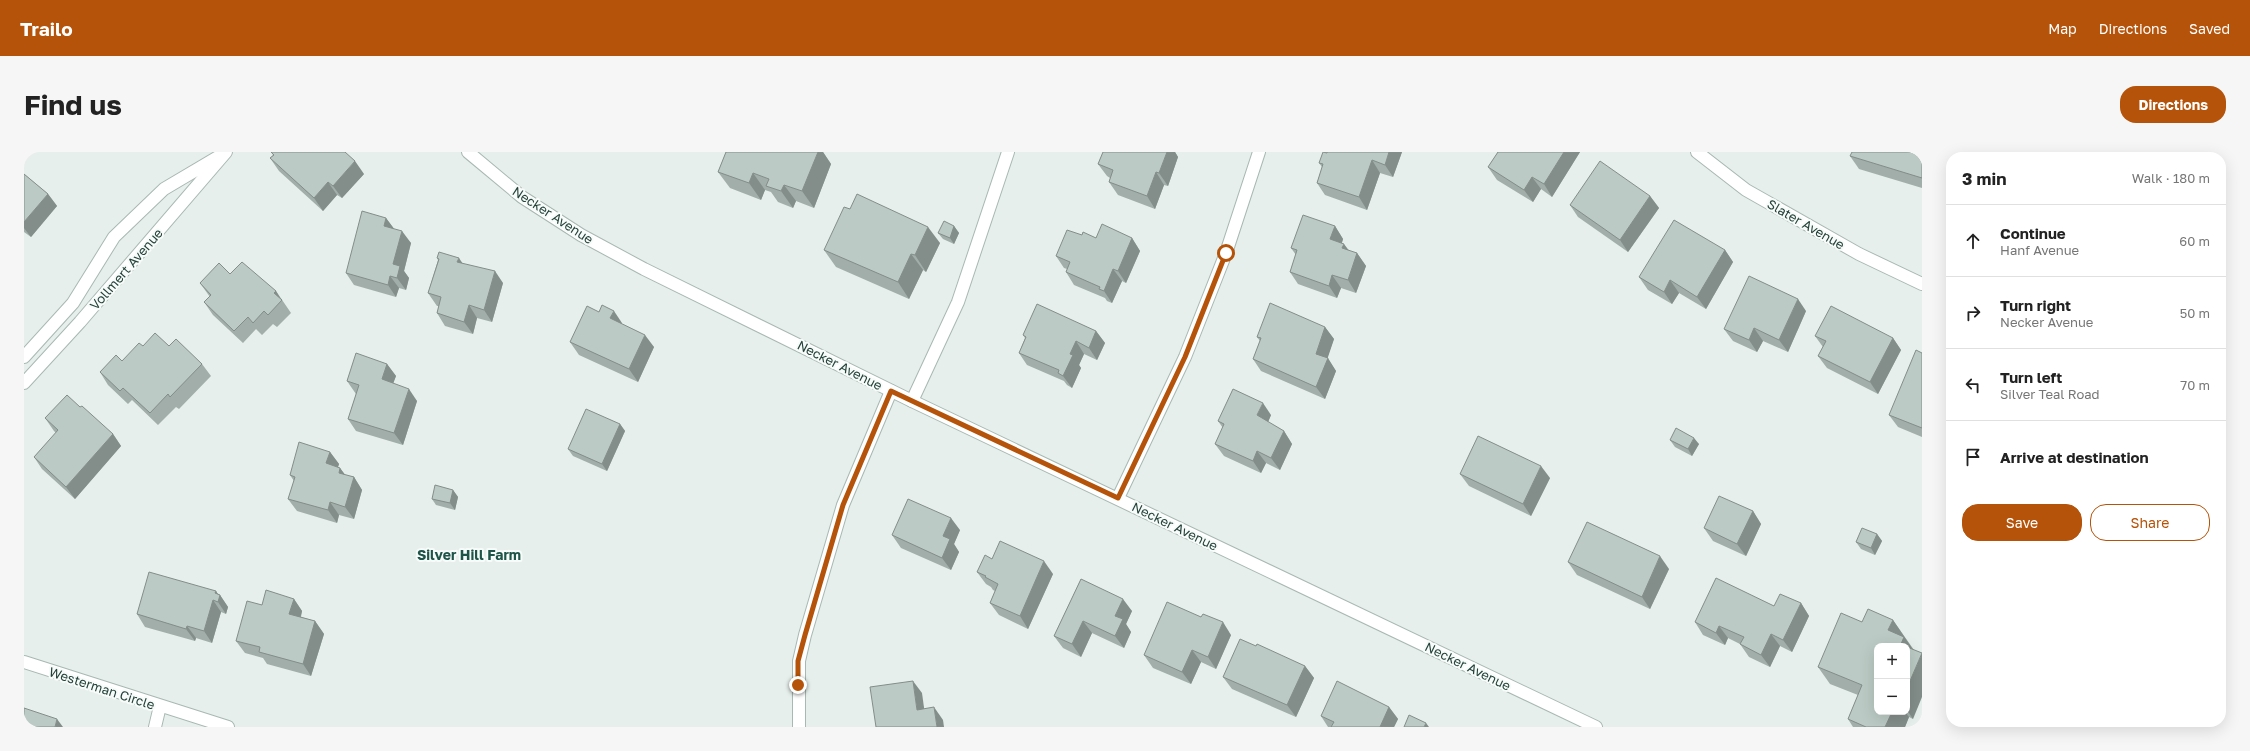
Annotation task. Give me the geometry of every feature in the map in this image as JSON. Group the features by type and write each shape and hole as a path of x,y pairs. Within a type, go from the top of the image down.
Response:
{"street":[{"path":"24,357 73,303 114,237 164,189 226,152"},
{"name":"Vollmert Avenue","path":"24,383 226,152"},
{"name":"Necker Avenue","path":"468,152 522,197 581,235 644,269 912,402 1118,498 1596,727"},
{"path":"912,402 958,302 1008,152"},
{"path":"1118,498 1185,357 1226,253 1259,152"},
{"name":"Slater Avenue","path":"1697,152 1746,190 1859,254 1922,284"},
{"path":"48,331 60,343"},
{"path":"799,727 798,661 806,628 843,505 891,391"},
{"name":"Westerman Circle","path":"24,662 160,706 155,727"},
{"path":"160,706 228,727"}],"building":[{"path":"271,152 345,152 355,161 333,186 328,182 314,198 270,158 274,155"},
{"path":"726,152 818,152 802,191 784,185 781,191 766,186 769,179 753,173 749,183 718,172"},
{"path":"1103,152 1167,152 1159,173 1156,172 1147,196 1109,182 1113,170 1098,164"},
{"path":"1323,152 1389,152 1385,165 1372,160 1359,197 1317,183 1323,164 1319,163"},
{"path":"1498,152 1564,152 1544,184 1532,177 1524,190 1488,167"},
{"path":"1852,152 1922,152 1922,178 1850,156"},
{"path":"1600,161 1650,196 1620,240 1570,205"},
{"path":"24,174 48,194 24,222"},
{"path":"857,194 928,227 915,255 911,254 898,282 824,250 844,207 850,209"},
{"path":"362,211 386,218 384,226 402,231 393,264 400,266 397,278 390,276 388,285 346,273"},
{"path":"1303,215 1335,226 1330,239 1344,244 1342,248 1357,253 1348,280 1332,275 1329,286 1290,272 1297,250 1291,248"},
{"path":"1674,220 1725,250 1697,297 1670,280 1664,292 1639,277"},
{"path":"944,221 954,226 950,238 938,233"},
{"path":"1102,224 1132,238 1118,271 1113,269 1104,291 1099,289 1100,287 1066,272 1070,262 1056,256 1067,230 1082,235 1083,232 1096,238"},
{"path":"439,252 459,258 457,262 495,271 484,310 469,305 464,322 437,313 441,297 428,293 439,259 437,258"},
{"path":"242,262 276,291 274,293 282,300 268,315 264,311 253,323 248,317 234,331 204,302 211,295 200,283 219,263 230,274"},
{"path":"1749,276 1798,299 1779,340 1754,328 1749,340 1724,329"},
{"path":"1270,303 1325,327 1316,354 1328,358 1316,387 1253,359 1261,338 1257,337"},
{"path":"1037,304 1096,331 1089,348 1076,341 1070,354 1073,355 1063,376 1058,373 1059,370 1019,353 1026,337 1023,335"},
{"path":"602,305 614,311 610,318 645,335 629,369 570,342 587,306 599,312"},
{"path":"1831,306 1893,338 1870,382 1818,356 1826,341 1815,336"},
{"path":"155,333 169,346 176,339 202,364 170,397 168,394 150,413 123,388 120,391 100,372 116,355 122,361 139,343 143,346"},
{"path":"1916,350 1922,353 1922,428 1889,415"},
{"path":"356,353 387,364 382,379 409,389 394,433 348,419 359,385 347,381"},
{"path":"1233,389 1263,403 1257,415 1284,431 1271,458 1257,451 1253,461 1215,444 1224,424 1218,421"},
{"path":"67,395 80,407 82,406 113,434 66,487 34,457 58,430 45,418"},
{"path":"586,409 620,424 602,464 568,449"},
{"path":"1676,428 1694,438 1688,449 1670,440"},
{"path":"1478,436 1541,466 1523,504 1460,474"},
{"path":"299,442 330,452 326,463 340,468 339,473 354,477 345,507 330,502 328,510 288,499 295,477 290,475"},
{"path":"435,485 453,490 450,503 432,499"},
{"path":"1719,496 1753,511 1737,544 1704,528"},
{"path":"908,499 951,518 943,536 950,539 942,558 892,535"},
{"path":"1587,522 1660,556 1642,597 1568,562"},
{"path":"1862,528 1877,534 1871,548 1856,542"},
{"path":"1000,541 1044,561 1020,616 990,603 998,584 977,572 985,555 992,559"},
{"path":"149,572 216,591 215,593 220,595 218,602 213,600 204,631 187,626 186,629 137,614"},
{"path":"1716,578 1774,606 1780,594 1801,603 1783,640 1771,634 1761,655 1740,644 1744,637 1719,626 1716,633 1695,622"},
{"path":"1081,579 1123,599 1115,616 1123,619 1115,636 1083,621 1072,644 1054,636"},
{"path":"266,590 294,599 289,614 315,621 303,664 259,652 260,647 236,641 247,601 262,605"},
{"path":"1167,602 1201,617 1203,614 1223,622 1208,657 1192,650 1182,672 1144,655"},
{"path":"1868,609 1893,620 1888,630 1904,637 1901,643 1874,643 1874,715 1891,715 1885,727 1866,727 1848,719 1862,685 1818,667 1841,613 1862,622"},
{"path":"1240,639 1256,646 1257,644 1305,666 1287,705 1223,677"},
{"path":"1910,648 1922,653 1910,681"},
{"path":"913,681 917,710 934,707 937,727 876,727 870,687"},
{"path":"1337,681 1389,707 1380,727 1331,727 1334,722 1321,716"},
{"path":"24,708 57,719 55,727 24,727"},
{"path":"1409,715 1426,723 1424,727 1404,727"}],"district":[{"name":"Silver Hill Farm","path":"469,554"}],"route":[{"path":"798,685 798,661 818,586 843,505 891,391 1118,498 1185,357 1226,253"}]}
